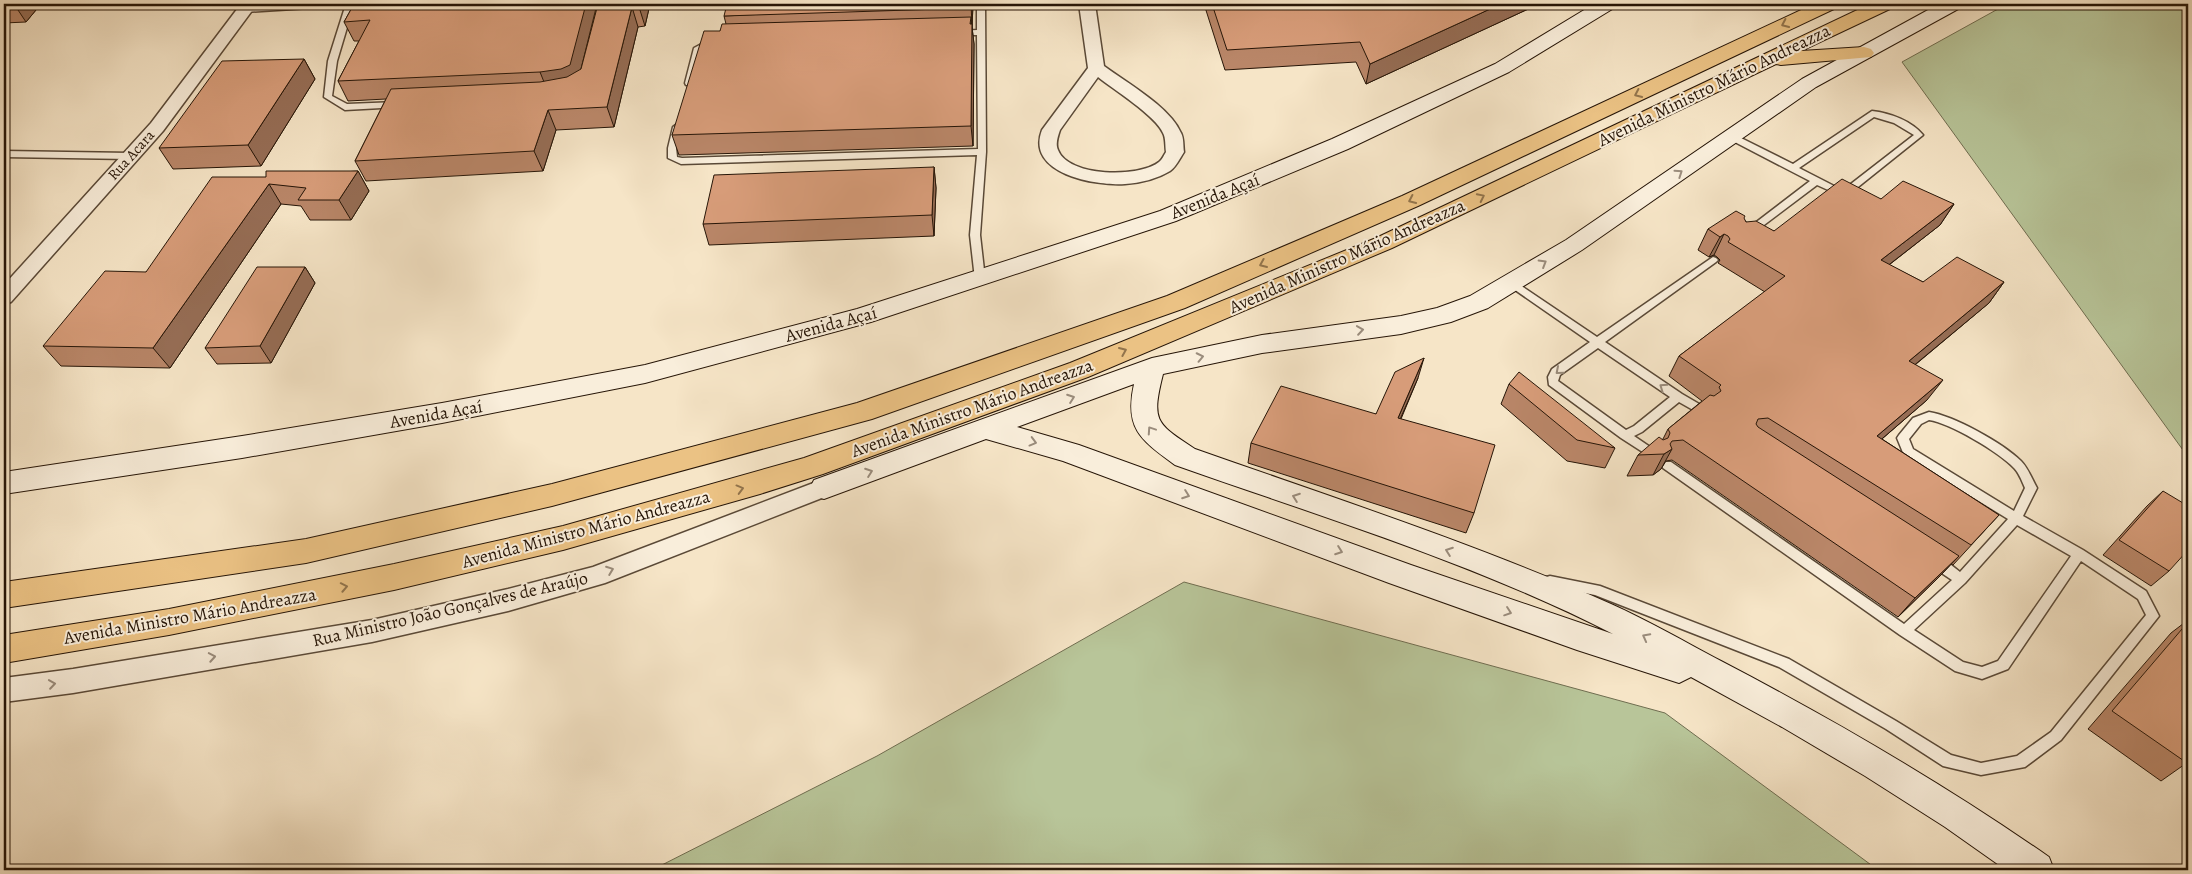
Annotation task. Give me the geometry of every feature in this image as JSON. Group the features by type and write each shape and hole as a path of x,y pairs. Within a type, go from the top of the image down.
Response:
{"main road":[{"name":"Avenida Ministro Mário Andreazza","path":"4,595 306,551 552,495 862,412 1176,302 1410,201 1830,4"},
{"name":"Avenida Ministro Mário Andreazza","path":"4,648 169,622 394,577 563,538 760,483 818,477 1384,243 1885,4"},
{"path":"1767,60 1864,53"},
{"path":"818,477 812,453 816,443 828,433 862,412"}],"street":[{"path":"1087,4 1096,68 1049,135 1049,151 1058,163 1095,178 1124,179 1149,174 1164,167 1174,155 1176,146 1173,133 1162,118 1096,68"},
{"name":"Avenida Açaí","path":"4,484 242,447 442,413 645,374 862,316 980,280 1168,216 1340,144 1502,68 1607,4"},
{"name":"Avenida Ministro Mário Andreazza","path":"818,477 986,430 1152,368 1262,344 1401,324 1442,316 1479,302 1574,244 1808,83 1953,4"},
{"name":"Rua Acara","path":"4,297 157,126 246,7"},
{"path":"1152,368 1142,403 1146,422 1155,436 1185,457 1484,564 1602,614 1751,692 1863,755 1986,834 2036,870"},
{"path":"986,430 1069,452 1577,636 1751,692"},
{"path":"1157,484 1185,457"},
{"name":"Rua Ministro João Gonçalves de Araújo","path":"4,690 73,681 372,630 508,600 596,576 818,477"},
{"path":"1472,599 1484,564"}],"lane":[{"path":"246,7 342,4"},
{"path":"350,4 334,50 328,76 328,98 345,107 409,104"},
{"path":"980,280 975,235 982,152 981,4"},
{"path":"952,33 982,32"},
{"path":"686,94 698,48 709,42 718,41"},
{"path":"1732,137 1837,191 1850,190 1918,136 1911,128 1885,116 1872,114 1793,168"},
{"path":"679,121 672,148 673,158 681,161 982,152"},
{"path":"4,154 130,156"},
{"path":"1740,239 1816,181"},
{"path":"1652,454 1558,388 1552,377 1556,372 1713,260"},
{"path":"1510,283 1702,412"},
{"path":"1626,435 1638,429 1678,397"},
{"path":"1522,580 1552,581 1596,590 1784,664 1892,725 1948,761 1981,769 2020,762 2056,736 2153,616 2142,595 2079,554 2016,518 1908,452 1903,438 1917,421 1928,416 1940,417 1969,432 2017,464 2031,488 2016,518 1962,579 1905,631"},
{"path":"1667,465 1905,631 1960,667 1982,673 2003,665 2079,554"},
{"path":"1921,553 1962,579"}],"green space":[{"path":"2007,4 2188,4 2188,457 1902,62"},
{"path":"1184,582 1665,713 1878,870 652,870 877,756"}],"building":[{"path":"354,4 586,4 570,65 561,69 540,72 338,81 370,20 344,22"},
{"path":"598,4 640,4 639,7 632,7 607,107 548,110 534,151 355,161 391,89 540,82 567,77 581,69"},
{"path":"727,4 971,4 971,8 724,16"},
{"path":"1212,4 1501,4 1370,64 1360,42 1227,50"},
{"path":"971,17 971,126 672,135 704,31 720,31 722,24"},
{"path":"304,59 248,145 159,148 222,61"},
{"path":"934,167 932,215 703,224 714,175"},
{"path":"266,171 358,171 339,200 298,200 306,188 269,184 153,348 43,346 105,271 146,272 212,177 266,177"},
{"path":"1842,179 1881,199 1903,181 1954,204 1881,260 1923,282 1957,257 2004,282 1909,361 1943,380 1877,436 1999,515 1971,545 1768,418 1758,419 1756,424 1959,556 1915,598 1683,440 1672,441 1670,444 1672,449 1664,454 1638,455 1659,437 1663,440 1668,438 1670,433 1668,429 1710,395 1714,396 1721,391 1719,387 1721,385 1679,356 1785,276 1728,242 1730,239 1728,236 1724,234 1720,237 1708,229 1736,211 1745,216 1746,222 1756,221 1774,231"},
{"path":"257,267 305,267 260,346 205,348"},
{"path":"1424,358 1398,418 1495,445 1474,513 1251,443 1281,386 1376,414 1395,372"},
{"path":"1519,372 1615,448 1577,440 1509,384"},
{"path":"2163,491 2188,506 2188,550 2169,571 2119,540"},
{"path":"2188,622 2188,762 2187,763 2112,711"}]}
